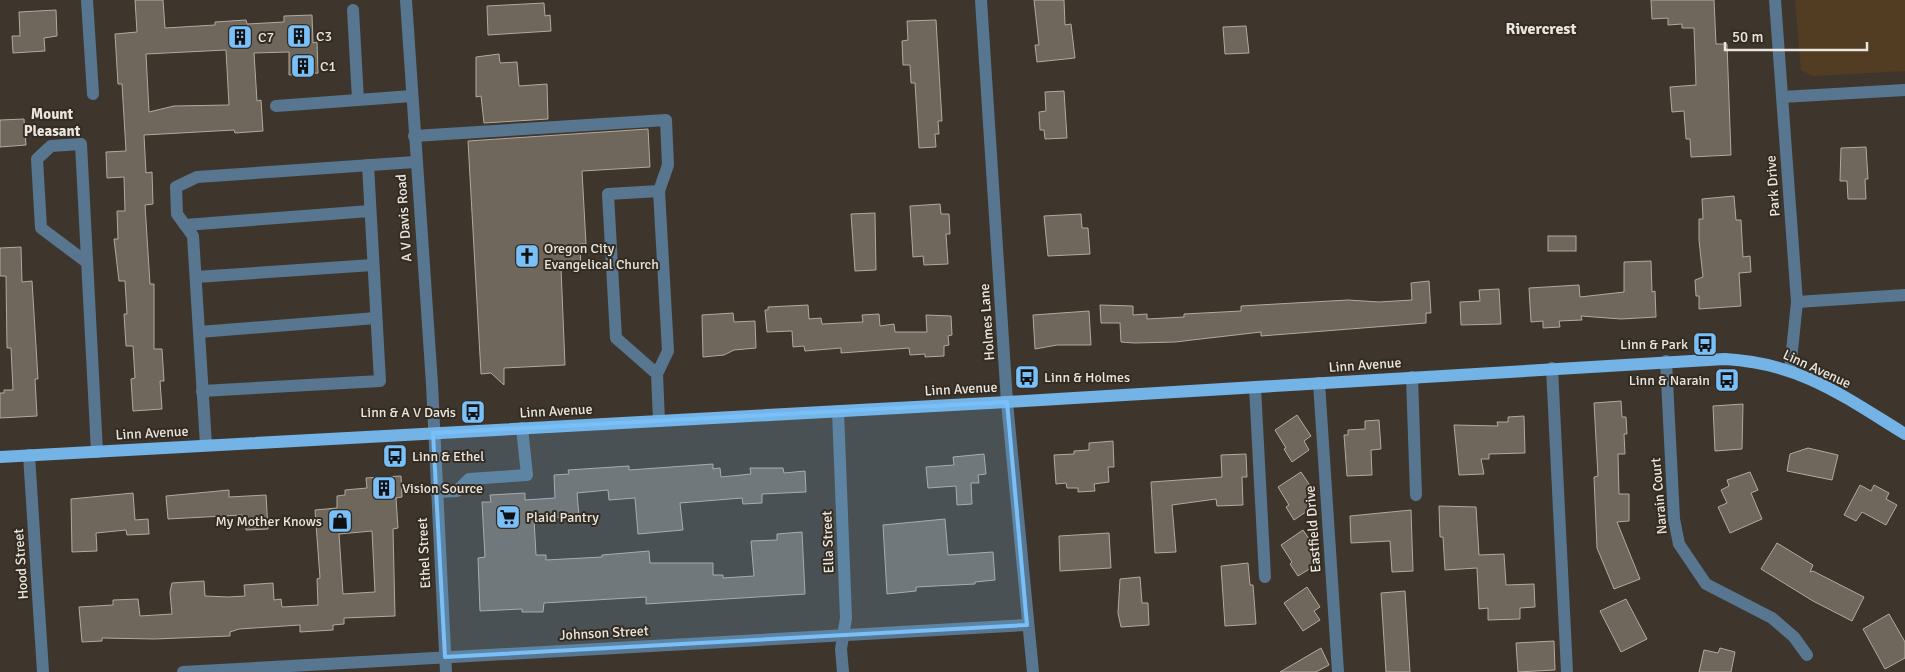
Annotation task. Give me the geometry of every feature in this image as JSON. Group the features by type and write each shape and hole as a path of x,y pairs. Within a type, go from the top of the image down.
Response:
{"main road":[{"name":"Linn Avenue","path":"0,457 1007,402 1666,361 1738,360 1769,364 1790,370 1828,388 1905,434"}],"street":[{"path":"88,0 93,94"},
{"name":"A V Davis Road","path":"406,0 434,433"},
{"name":"Holmes Lane","path":"981,0 1007,402 1032,672"},
{"name":"Park Drive","path":"1775,0 1797,302 1790,370"},
{"path":"353,10 358,100"},
{"path":"1782,97 1905,90"},
{"path":"276,106 412,96"},
{"path":"414,136 666,120 668,165 659,191 668,351 657,374 659,421"},
{"path":"85,261 41,228 37,159 51,146 81,144 85,261 97,452"},
{"path":"206,445 193,236 177,214 176,187 197,177 415,162"},
{"path":"202,391 380,381 368,165"},
{"path":"657,374 616,338 608,194 659,191"},
{"path":"185,225 370,211"},
{"path":"196,277 373,265"},
{"path":"1797,302 1905,295"},
{"path":"199,332 376,318"},
{"name":"Narain Court","path":"1666,361 1674,519 1679,544 1706,584 1772,618 1794,637 1807,655"},
{"path":"1552,368 1567,672"},
{"path":"1412,378 1416,495"},
{"name":"Eastfield Drive","path":"1319,383 1338,672"},
{"path":"1255,387 1265,577"},
{"name":"Ella Street","path":"838,411 846,618 843,636 843,672"},
{"path":"436,492 457,491 469,478 527,475 522,428"},
{"name":"Ethel Street","path":"434,433 446,672"},
{"name":"Hood Street","path":"29,455 43,672"},
{"name":"Johnson Street","path":"183,672 1027,625"}],"highlighted area":[{"path":"1007,402 1027,625 445,657 433,433"}],"shaded area":[{"path":"1795,0 1905,0 1905,71 1813,76 1801,70"}],"building":[{"path":"135,0 163,0 165,28 215,25 215,22 246,20 247,24 284,22 284,16 312,15 313,43 317,42 318,73 289,75 289,52 254,53 257,101 261,100 263,131 235,133 234,130 144,135 146,173 152,172 153,204 145,205 150,284 154,284 154,349 162,349 164,381 160,381 162,409 133,411 131,379 135,378 133,346 126,346 124,314 127,314 125,281 119,281 114,239 118,239 117,211 125,211 124,177 107,178 106,152 126,151 122,84 118,84 115,34 137,32","holes":["226,50 229,105 174,106 149,112 146,54"]},
{"path":"1034,0 1064,0 1065,25 1071,24 1075,58 1037,62 1035,45 1039,45"},
{"path":"1651,0 1714,0 1716,44 1727,44 1731,155 1691,157 1690,139 1686,139 1684,111 1672,112 1670,87 1696,85 1694,28 1682,28 1682,24 1668,25 1668,18 1652,19"},
{"path":"544,3 545,16 550,15 551,31 488,35 487,6"},
{"path":"56,10 57,36 44,38 45,51 13,53 12,36 20,36 19,12"},
{"path":"936,20 942,121 938,121 939,134 935,134 936,147 919,148 915,83 911,83 910,65 903,65 902,41 908,40 907,21"},
{"path":"1246,26 1249,53 1225,54 1223,27"},
{"path":"499,54 500,63 517,62 519,86 547,84 548,119 484,123 481,96 476,97 476,57"},
{"path":"1064,91 1067,138 1045,139 1044,130 1040,130 1039,112 1046,111 1045,92"},
{"path":"24,119 26,145 0,147 0,120"},
{"name":"Oregon City Evangelical Church","path":"648,129 650,167 582,171 586,244 580,244 581,268 561,268 565,365 504,368 504,385 491,373 481,374 468,141"},
{"path":"1866,147 1868,179 1865,179 1866,199 1848,199 1847,181 1840,181 1841,148"},
{"path":"1734,196 1736,220 1741,220 1743,257 1750,256 1751,272 1739,273 1741,306 1699,309 1699,296 1696,296 1695,280 1703,277 1699,240 1699,219 1703,219 1702,199"},
{"path":"940,204 941,214 949,214 950,234 946,234 948,264 924,265 923,256 913,257 910,206"},
{"path":"875,213 876,270 855,271 851,214"},
{"path":"1081,214 1082,228 1088,228 1090,254 1048,256 1044,216"},
{"path":"1548,236 1576,236 1576,251 1548,251"},
{"path":"21,247 22,282 32,281 38,379 35,379 37,416 0,418 0,393 4,393 4,390 13,390 11,348 7,348 6,276 0,276 0,248"},
{"path":"1651,261 1652,292 1655,291 1656,317 1621,319 1581,316 1582,320 1559,321 1560,327 1543,328 1543,321 1531,322 1529,288 1579,285 1580,297 1624,292 1624,262"},
{"path":"1429,281 1431,313 1426,313 1426,323 1261,336 1261,332 1175,342 1134,343 1121,342 1120,323 1101,323 1100,305 1133,306 1133,315 1147,314 1147,319 1184,317 1184,314 1241,311 1241,306 1348,300 1379,302 1412,300 1411,283"},
{"path":"1499,289 1501,324 1461,325 1460,302 1480,301 1479,290"},
{"path":"808,305 809,319 821,318 822,324 863,322 862,315 879,314 880,326 894,324 895,332 927,332 926,315 951,316 952,335 948,336 949,345 944,346 944,356 925,357 925,354 910,355 909,348 841,353 841,348 805,351 804,346 793,347 792,331 767,332 765,310 768,310 768,307"},
{"path":"1089,311 1091,345 1057,345 1035,349 1033,315"},
{"path":"733,313 734,322 755,321 756,348 734,350 724,355 703,357 702,315"},
{"path":"1621,401 1622,417 1626,417 1627,434 1624,434 1625,454 1618,454 1619,494 1629,494 1629,521 1617,522 1640,579 1614,589 1597,548 1594,477 1598,476 1594,403"},
{"path":"1743,404 1742,449 1715,451 1713,406"},
{"path":"1297,415 1311,436 1304,441 1309,450 1292,462 1275,430"},
{"path":"1524,416 1525,453 1489,454 1489,459 1481,459 1484,474 1459,475 1454,425 1498,426 1497,422 1508,422 1508,417"},
{"path":"1379,420 1381,449 1371,450 1372,475 1347,476 1344,435 1348,435 1348,430 1365,429 1365,421"},
{"path":"1113,441 1114,467 1108,467 1109,482 1094,484 1095,491 1078,492 1078,488 1067,488 1066,483 1056,484 1054,455 1074,454 1074,451 1089,450 1089,443"},
{"path":"1808,448 1838,455 1832,480 1787,471 1790,454"},
{"path":"984,454 986,474 978,475 979,483 971,483 972,504 957,505 956,486 928,488 926,467 954,465 953,457"},
{"path":"1246,454 1247,477 1242,477 1243,505 1217,506 1216,499 1172,505 1176,552 1155,553 1151,482 1222,477 1221,455"},
{"path":"713,464 713,469 720,468 721,477 751,474 750,468 783,468 784,473 805,471 806,492 762,494 762,503 743,504 742,498 680,503 683,530 638,534 635,498 609,500 608,490 577,493 579,516 534,519 536,555 546,555 546,560 602,557 602,555 649,551 650,563 713,563 713,575 723,575 723,578 754,576 751,541 777,540 777,534 802,532 805,594 646,604 646,597 544,603 543,612 522,612 522,609 480,611 478,558 485,557 482,502 491,502 490,495 525,493 525,500 555,498 554,475 569,474 568,470 629,466 629,470"},
{"path":"1301,472 1315,493 1308,498 1313,507 1294,520 1286,507 1289,505 1278,487"},
{"path":"1750,472 1758,490 1751,493 1762,519 1730,533 1718,507 1727,503 1721,490 1729,486 1727,480"},
{"path":"401,476 402,497 396,498 398,528 393,529 395,616 344,618 344,624 333,625 333,630 300,632 300,625 239,629 230,632 230,636 154,639 102,638 102,641 82,642 79,607 113,605 113,600 138,599 140,616 172,614 170,592 172,583 204,581 205,596 228,597 245,596 244,585 273,583 274,600 281,599 282,607 318,605 317,579 320,578 315,510 337,508 337,496 345,495 345,490 367,488 366,478","holes":["372,531 375,592 343,594 339,534"]},
{"path":"1860,485 1871,491 1874,485 1889,493 1886,499 1897,505 1886,525 1862,512 1856,521 1844,515"},
{"path":"229,490 229,497 266,495 268,529 246,530 246,524 243,524 242,515 168,519 166,496"},
{"path":"133,493 135,520 148,519 149,534 127,535 126,530 96,533 97,551 72,552 71,499"},
{"path":"1439,506 1476,507 1479,555 1504,554 1506,585 1534,584 1535,607 1520,608 1520,619 1488,620 1488,608 1479,609 1477,568 1445,570 1443,537 1440,537"},
{"path":"1411,510 1413,571 1392,572 1390,541 1351,543 1350,516"},
{"path":"945,519 948,555 993,552 995,580 975,582 975,584 916,587 916,591 887,594 883,525"},
{"path":"1303,530 1317,551 1310,555 1316,565 1298,576 1281,545"},
{"path":"1109,533 1111,568 1060,571 1059,536"},
{"path":"1777,543 1813,565 1810,572 1813,571 1864,597 1852,621 1813,601 1761,569"},
{"path":"1248,563 1250,585 1253,585 1256,624 1225,626 1221,566"},
{"path":"1140,577 1142,603 1148,603 1149,625 1121,627 1118,613 1120,579"},
{"path":"1307,587 1320,607 1314,611 1320,620 1303,631 1284,603"},
{"path":"1405,591 1410,672 1386,672 1381,593"},
{"path":"1626,599 1647,639 1621,652 1600,611"},
{"path":"1889,614 1905,642 1905,658 1885,669 1863,629"},
{"path":"1554,641 1555,670 1518,672 1516,643"},
{"path":"1321,648 1329,665 1316,672 1280,672"},
{"path":"1720,648 1735,652 1731,672 1699,672 1704,650 1718,653"}],"place":[{"name":"C3","path":"299,36"},
{"name":"C7","path":"240,37"},
{"name":"C1","path":"303,66"},
{"name":"Oregon City Evangelical Church","path":"527,256"},
{"name":"Linn & Park","path":"1705,344"},
{"name":"Linn & Holmes","path":"1027,377"},
{"name":"Linn & Narain","path":"1727,380"},
{"name":"Linn & A V Davis","path":"473,412"},
{"name":"Linn & Ethel","path":"395,456"},
{"name":"Vision Source","path":"384,488"},
{"name":"Plaid Pantry","path":"508,517"},
{"name":"My Mother Knows","path":"340,521"}],"district":[{"name":"Rivercrest","path":"1541,29"},
{"name":"Mount Pleasant","path":"52,122"}]}
